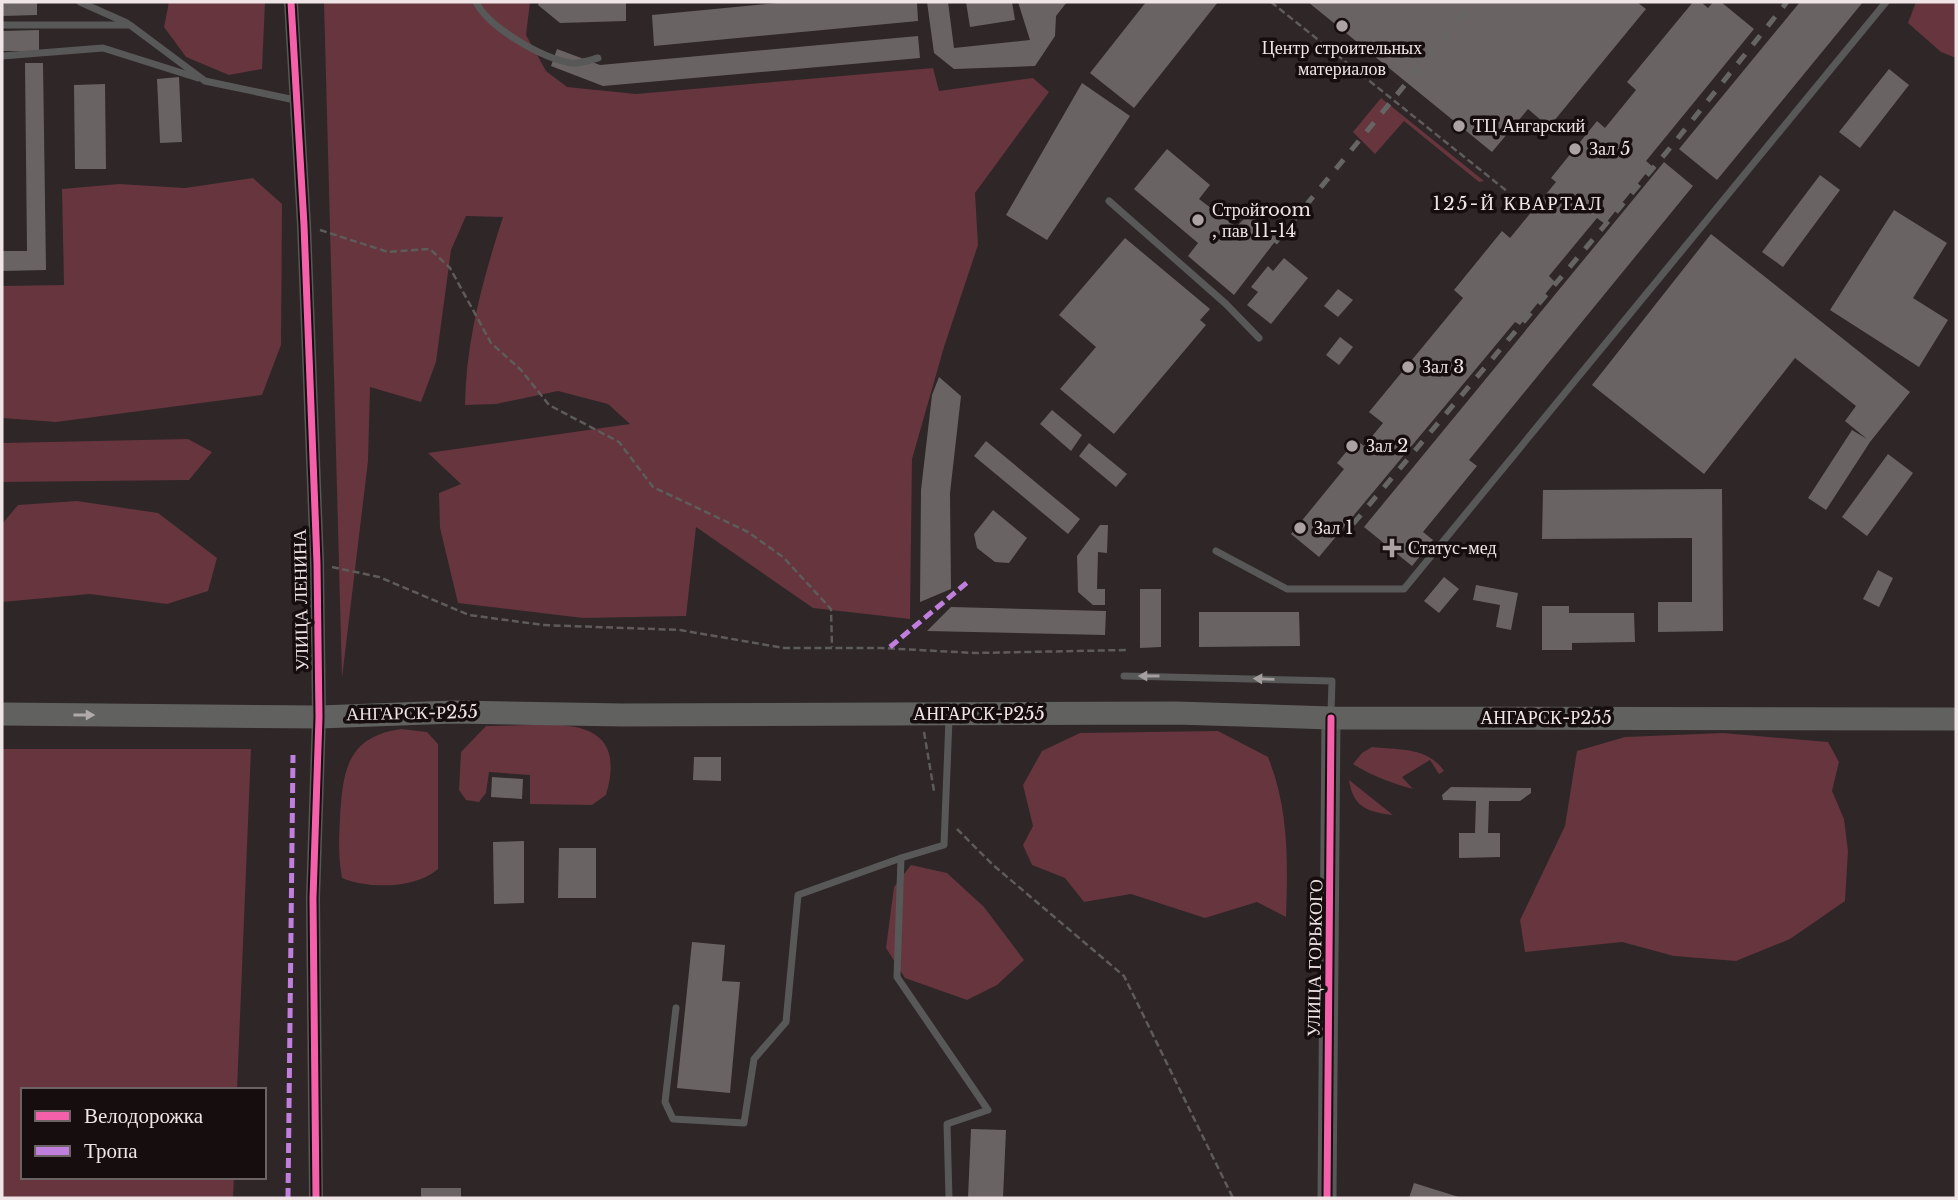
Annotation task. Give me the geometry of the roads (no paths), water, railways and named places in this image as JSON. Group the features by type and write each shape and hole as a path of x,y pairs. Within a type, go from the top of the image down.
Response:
{"main road":[{"name":"АНГАРСК-Р255","path":"9,714 318,717 454,712 922,715 1176,713 1331,718 1956,719"}],"street":[{"name":"УЛИЦА ЛЕНИНА","path":"291,2 304,225 317,563 318,717 313,898 316,1198"},
{"name":"УЛИЦА ГОРЬКОГО","path":"1327,1198 1331,718"}],"lane":[{"path":"80,2 130,25 205,81"},
{"path":"477,2 482,14 524,45 573,63 598,58"},
{"path":"1216,551 1287,589 1404,589 1886,2"},
{"path":"2,25 130,25"},
{"path":"2,56 103,48 205,81 295,100"},
{"path":"1109,201 1226,304 1259,338"},
{"path":"1124,676 1332,681 1331,718"},
{"path":"676,1008 665,1102 673,1119 744,1122 754,1059 786,1022 798,895 944,845 949,715"},
{"path":"901,858 897,977 988,1110 947,1124 949,1198"}],"railway":[{"path":"1275,243 1473,2"},
{"path":"1353,524 1670,148 1787,2"}],"place":[{"name":"Центр строительных материалов","path":"1342,26"},
{"name":"ТЦ Ангарский","path":"1459,126"},
{"name":"Зал 5","path":"1575,149"},
{"name":"Стройroom , пав 11-14","path":"1198,220"},
{"name":"Зал 3","path":"1408,367"},
{"name":"Зал 2","path":"1352,446"},
{"name":"Зал 1","path":"1300,528"},
{"name":"Статус-мед","path":"1392,548"}],"district":[{"name":"125-Й КВАРТАЛ","path":"1518,203"}]}
